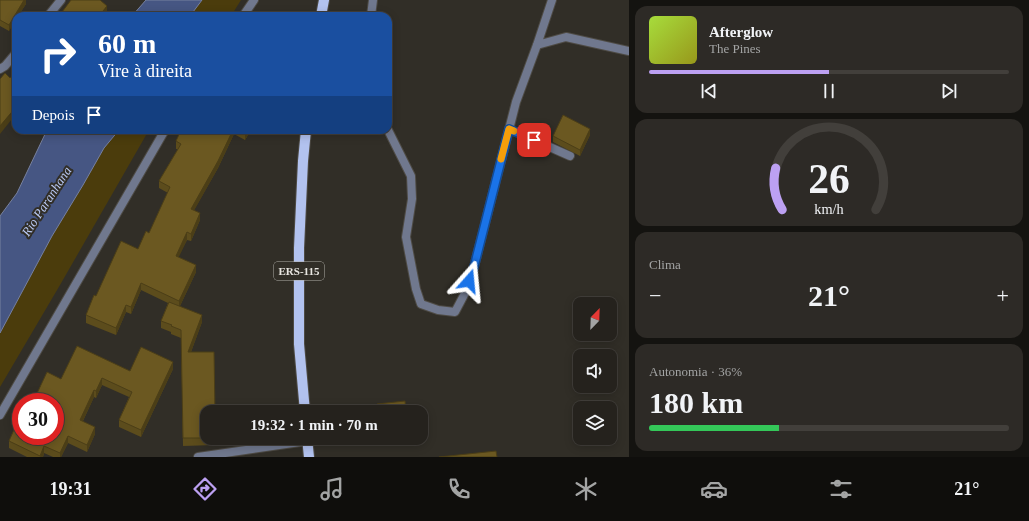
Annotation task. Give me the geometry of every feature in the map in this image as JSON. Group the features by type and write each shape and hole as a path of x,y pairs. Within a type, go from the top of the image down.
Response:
{"main road":[{"path":"322,12 324,0"},
{"name":"ERS-115","path":"304,405 299,344 299,248 306,134"},
{"path":"308,445 309,457"}],"street":[{"path":"51,12 61,0"},
{"path":"246,12 254,0"},
{"path":"372,12 373,0"},
{"path":"390,134 411,176 412,199 406,237 416,289 421,304 438,310 454,312 464,295 474,267 516,102 552,0"},
{"path":"537,46 566,37 629,51"},
{"path":"0,69 5,66 12,58"},
{"path":"509,129 570,156"},
{"path":"0,415 163,134"},
{"path":"198,457 223,455 276,445"}],"shaded area":[{"path":"202,0 241,0 234,12 193,12"},
{"path":"116,134 147,134 0,387 0,333 52,236 104,148"}],"water":[{"path":"146,0 202,0 193,12 136,12"},
{"name":"Rio Paranhana","path":"45,134 116,134 104,148 52,236 0,333 0,216 17,193"}],"building":[{"path":"0,0 24,0 17,12 12,12 12,20 9,25 0,20"},
{"path":"71,0 100,0 107,6 102,12 62,12"},
{"path":"5,73 10,78 12,76 12,112 0,126 0,79"},
{"path":"563,115 590,129 580,150 553,136"},
{"path":"179,134 231,134 191,209 200,213 191,234 187,232 176,256 196,265 179,301 141,283 131,307 126,305 116,328 86,315 94,295 96,296 121,241 138,249 146,231 149,233 170,187 159,181 181,144 176,141"},
{"path":"169,302 202,315 188,352 214,352 215,405 200,405 200,438 183,438 181,330 161,321"},
{"path":"77,346 130,371 141,347 173,362 141,430 119,420 132,392 102,378 96,391 94,390 80,420 95,427 87,445 68,436 64,444 64,393 37,393 47,372 61,379"},
{"path":"405,401 405,405 377,405"},
{"path":"12,434 12,442 9,441"},
{"path":"17,445 64,445 60,453 44,446 40,456"},
{"path":"496,451 497,457 439,457"}],"slow traffic":[{"path":"501,159 509,129 514,131"}],"route":[{"path":"469,281 474,267 509,129 534,140"}]}
